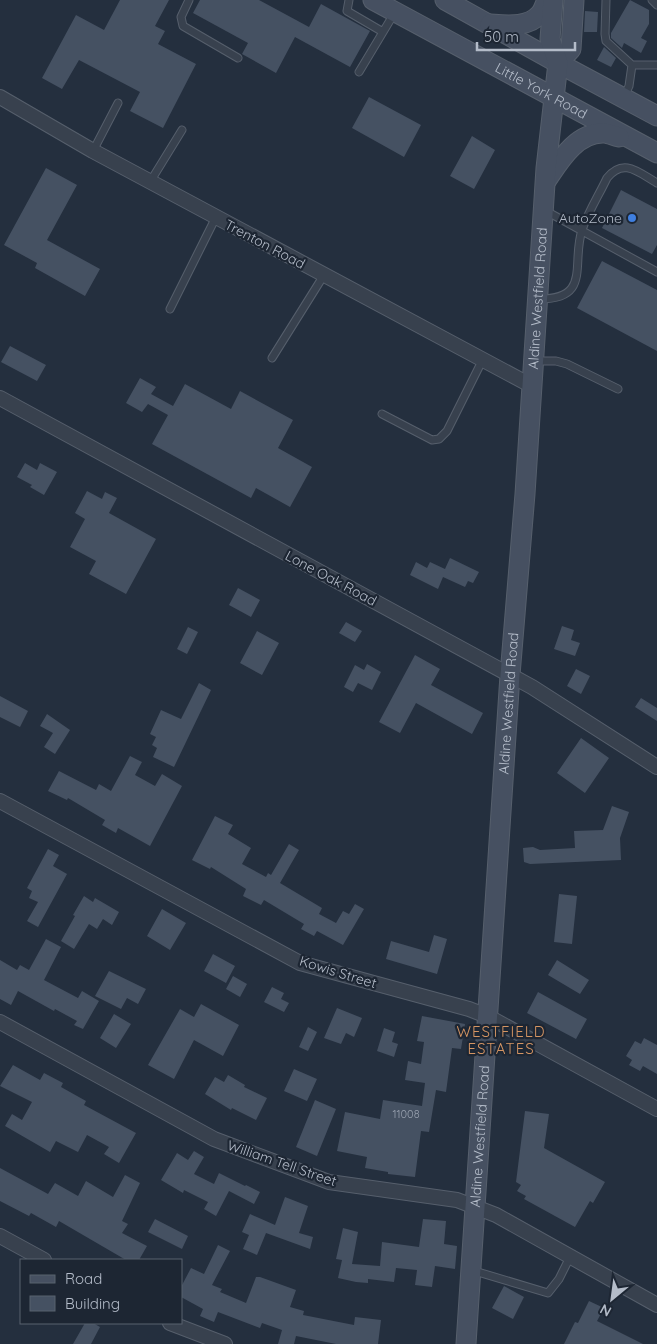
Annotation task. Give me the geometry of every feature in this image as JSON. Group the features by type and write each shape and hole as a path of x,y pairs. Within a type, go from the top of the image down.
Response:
{"main road":[{"name":"Little York Road","path":"373,0 657,152"},
{"path":"446,0 623,98 656,113"},
{"path":"489,24 512,25 530,22 540,14 547,0"},
{"name":"Aldine Westfield Road","path":"466,1344 545,182 558,63 550,39 553,0"},
{"name":"Aldine Westfield Road","path":"558,63 571,48 574,0"},
{"path":"545,182 565,153 585,137 603,133 634,140"}],"street":[{"name":"Trenton Road","path":"0,97 150,182 482,361 532,386"},
{"name":"Lone Oak Road","path":"0,398 532,687 657,768"},
{"name":"Kowis Street","path":"0,801 300,963 469,1009 487,1016 657,1109"},
{"name":"William Tell Street","path":"0,1022 214,1139 329,1182 457,1200 475,1206 496,1215 657,1305"},
{"path":"0,1236 42,1259"},
{"path":"173,1324 225,1344"}],"lane":[{"path":"189,0 181,17 183,26 238,58"},
{"path":"350,0 347,11 383,32"},
{"path":"597,0 606,0 606,41 632,65 657,65"},
{"path":"652,0 657,5"},
{"path":"359,72 395,12"},
{"path":"623,98 629,86 632,65"},
{"path":"93,151 118,104"},
{"path":"150,182 182,130"},
{"path":"538,299 560,298 572,288 575,280 582,231 607,178 618,168 629,168 657,183"},
{"path":"543,210 657,272"},
{"path":"170,308 216,217"},
{"path":"272,358 324,275"},
{"path":"382,414 432,440 439,438 447,431 482,361"},
{"path":"534,361 556,361 567,364 618,389"},
{"path":"471,1270 548,1293 570,1257"}],"building":[{"path":"120,0 169,0 155,26 165,31 158,44 196,64 163,128 130,111 140,92 79,60 62,89 42,78 76,15 104,30"},
{"path":"200,0 259,0 309,27 321,4 370,31 350,67 295,37 276,73 242,54 248,43 193,13"},
{"path":"630,0 649,10 649,24 641,38 647,41 641,53 624,43 622,48 611,38 611,33"},
{"path":"585,11 598,12 597,32 584,32"},
{"path":"604,47 616,58 611,67 597,60"},
{"path":"369,97 421,125 404,157 352,128"},
{"path":"472,136 495,150 474,189 450,176"},
{"path":"46,168 77,185 47,240 100,269 85,296 35,268 37,263 4,245"},
{"name":"AutoZone","path":"621,190 657,209 657,245 652,254 602,228"},
{"path":"602,261 657,290 657,351 577,308"},
{"path":"10,346 46,365 37,381 1,362"},
{"path":"140,378 156,387 151,394 173,406 185,384 231,409 240,391 293,420 278,448 312,467 290,507 256,488 251,498 152,444 168,415 148,404 142,412 126,403"},
{"path":"25,463 37,470 40,463 57,472 44,495 30,487 32,485 17,477"},
{"path":"87,491 102,499 105,492 117,498 109,513 156,539 126,594 89,574 96,561 70,547 85,519 75,513"},
{"path":"450,558 479,572 473,583 468,581 465,587 443,577 438,589 410,575 416,562 427,568 430,562 445,569"},
{"path":"238,588 260,600 251,617 229,605"},
{"path":"346,622 362,631 355,642 339,633"},
{"path":"562,626 574,630 571,640 580,643 575,656 554,649"},
{"path":"188,627 198,632 187,654 177,649"},
{"path":"257,631 279,643 262,675 240,663"},
{"path":"415,655 440,669 431,685 483,713 472,734 416,703 400,733 379,722"},
{"path":"367,664 381,672 372,690 358,683 353,692 344,687 355,665 364,670"},
{"path":"576,669 590,676 581,694 567,686"},
{"path":"199,683 211,690 174,767 153,757 157,748 152,745 156,737 150,734 161,710 181,719"},
{"path":"0,696 28,711 20,727 0,717"},
{"path":"641,698 657,708 657,721 635,707"},
{"path":"47,714 70,730 55,754 44,747 53,733 40,726"},
{"path":"581,738 609,758 585,793 557,773"},
{"path":"130,756 142,762 135,775 155,786 162,774 182,786 150,846 118,828 116,833 102,825 105,820 68,798 67,800 48,791 59,771 96,790 99,784 111,791"},
{"path":"612,806 629,812 620,838 621,860 530,864 524,862 523,848 533,847 540,850 575,848 574,831 603,830"},
{"path":"215,816 233,825 228,834 251,848 242,864 266,877 268,873 271,875 289,844 299,850 280,883 322,908 319,914 336,923 343,911 349,914 355,904 364,909 343,945 317,931 314,936 301,929 304,924 264,900 261,905 243,896 246,889 211,867 210,869 192,860"},
{"path":"48,849 59,855 53,866 67,874 38,927 27,921 38,902 29,898 32,891 27,888"},
{"path":"559,894 577,896 572,944 554,942"},
{"path":"84,896 93,902 95,898 119,912 112,925 103,919 97,929 89,924 74,949 61,941"},
{"path":"162,909 186,923 170,950 147,936"},
{"path":"434,935 447,939 437,974 386,959 391,941 429,952"},
{"path":"46,939 61,947 44,980 78,998 82,991 99,1001 83,1029 74,1025 77,1021 55,1009 54,1011 18,991 11,1005 0,999 0,960 17,970 20,965 29,970"},
{"path":"213,954 235,966 226,983 204,971"},
{"path":"557,960 589,980 580,994 548,975"},
{"path":"109,971 146,989 138,1004 127,998 121,1009 95,996"},
{"path":"233,976 247,984 240,997 226,989"},
{"path":"272,987 284,993 281,999 289,1003 284,1012 264,1002"},
{"path":"538,992 587,1019 576,1039 527,1013"},
{"path":"201,1004 239,1025 223,1056 194,1040 174,1079 148,1065 180,1009 194,1017"},
{"path":"337,1008 362,1018 354,1037 346,1033 341,1044 324,1038"},
{"path":"114,1014 131,1024 116,1048 100,1038"},
{"path":"422,1016 465,1024 461,1049 452,1048 446,1092 436,1090 429,1132 421,1131 415,1177 388,1174 388,1172 365,1168 367,1157 337,1151 345,1112 380,1119 383,1100 422,1106 425,1083 405,1080 408,1061 421,1064 424,1042 417,1041"},
{"path":"308,1027 317,1032 308,1051 299,1047"},
{"path":"384,1028 395,1032 392,1042 398,1044 394,1057 377,1051"},
{"path":"644,1038 657,1045 657,1074 643,1066 640,1071 629,1065 632,1060 626,1056 635,1041 641,1044"},
{"path":"13,1065 40,1080 44,1073 63,1083 61,1087 86,1101 84,1105 136,1133 119,1163 104,1154 109,1147 87,1135 78,1152 56,1141 50,1152 5,1126 12,1114 22,1120 32,1102 0,1086"},
{"path":"294,1069 317,1079 307,1101 284,1091"},
{"path":"228,1075 245,1085 244,1087 267,1098 256,1120 232,1108 231,1110 205,1094 215,1077 224,1082"},
{"path":"315,1100 336,1109 317,1156 296,1147"},
{"path":"525,1111 549,1114 544,1148 605,1182 593,1203 590,1201 575,1227 524,1199 526,1196 517,1191 521,1185 516,1182"},
{"path":"194,1151 204,1157 194,1174 214,1184 219,1173 260,1192 254,1204 229,1191 216,1216 204,1209 208,1202 184,1190 183,1193 161,1180 177,1153 188,1160"},
{"path":"0,1168 48,1194 55,1183 78,1196 86,1181 113,1197 125,1175 140,1183 122,1221 128,1224 122,1233 147,1246 140,1259 124,1259 59,1221 56,1227 31,1213 29,1216 0,1201"},
{"path":"285,1197 308,1206 299,1233 313,1237 310,1249 266,1233 257,1255 243,1249 249,1235 242,1232 250,1214 275,1225"},
{"path":"155,1219 188,1236 182,1249 148,1232"},
{"path":"423,1219 446,1221 444,1244 457,1246 455,1269 435,1266 432,1287 415,1285 417,1270 396,1268 394,1282 368,1279 368,1283 338,1278 342,1260 336,1259 343,1228 358,1232 352,1264 380,1266 382,1242 419,1247"},
{"path":"218,1245 230,1251 212,1285 222,1289 220,1292 246,1303 256,1277 260,1277 296,1290 290,1307 304,1311 303,1315 354,1325 355,1317 381,1320 378,1344 336,1344 296,1336 294,1344 278,1344 282,1330 262,1323 260,1328 218,1312 214,1322 200,1316 203,1309 182,1298 182,1285 191,1268 204,1274"},
{"path":"504,1286 524,1297 513,1319 492,1308"},
{"path":"589,1301 604,1308 597,1321 643,1344 564,1344 575,1322 578,1323"},
{"path":"84,1324 95,1324 100,1327 91,1344 73,1344"}],"place":[{"name":"AutoZone","path":"632,218"}],"district":[{"name":"WESTFIELD ESTATES","path":"501,1040"}]}
